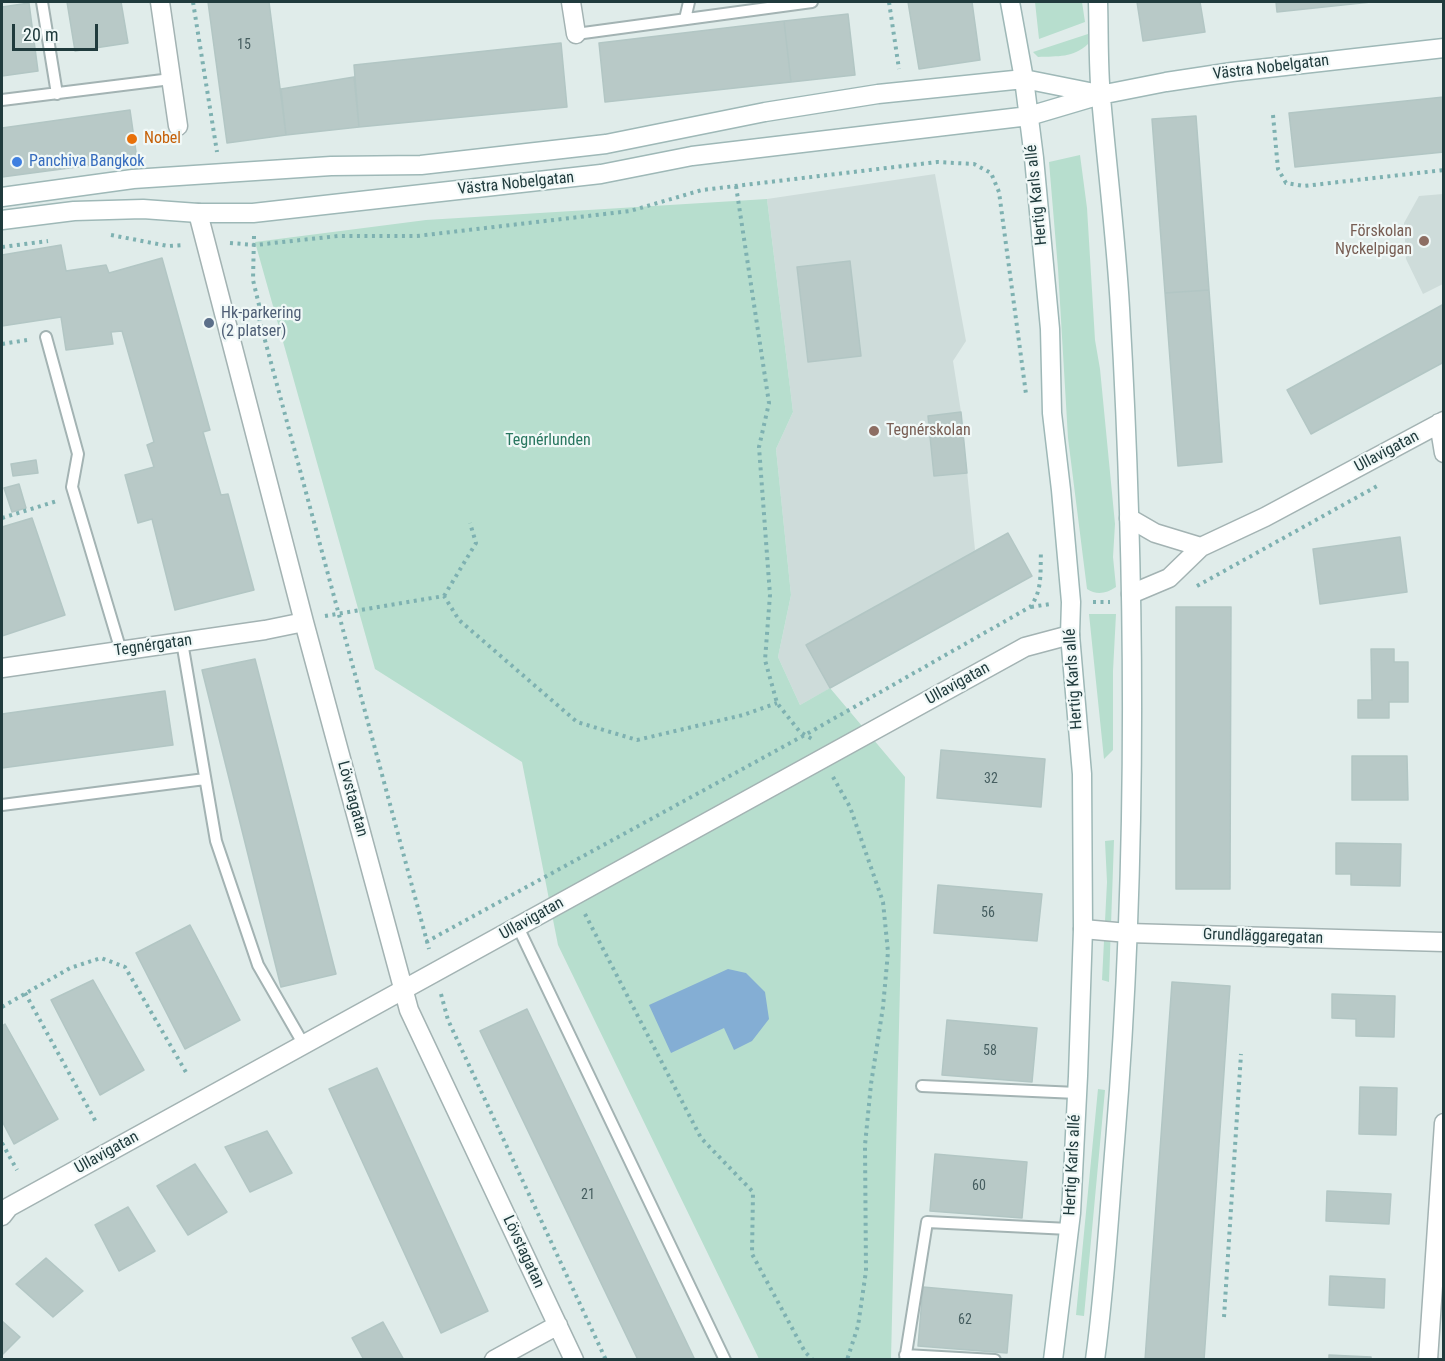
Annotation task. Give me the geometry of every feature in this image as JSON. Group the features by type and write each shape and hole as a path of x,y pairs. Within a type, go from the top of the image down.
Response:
{"main road":[{"path":"160,2 178,126"},
{"path":"571,2 576,34"},
{"name":"Hertig Karls allé","path":"1010,2 1029,116 1050,329 1052,412 1071,602 1070,635 1082,774 1083,929 1077,1092 1069,1229 1053,1359"},
{"path":"1095,1359 1102,1308 1122,1059 1128,933 1131,766 1123,598 1129,518 1120,296 1100,95 1098,2"},
{"name":"Västra Nobelgatan","path":"2,220 74,211 142,209 198,213 253,213 601,174 692,156 1029,116 1100,95 1232,72 1443,48"},
{"name":"Västra Nobelgatan","path":"2,197 133,179 330,166 421,165 606,144 765,112 878,94 1024,79 1100,95"},
{"name":"Lövstagatan","path":"198,213 304,622 410,1010 574,1359"},
{"path":"1441,422 1443,453"},
{"name":"Ullavigatan","path":"1123,598 1170,578 1201,547 1265,517 1441,422"},
{"path":"1129,518 1155,533 1201,547"},
{"name":"Tegnérgatan","path":"2,668 265,630 304,622"},
{"name":"Ullavigatan","path":"4,1211 1025,647 1070,635"},
{"name":"Grundläggaregatan","path":"1083,929 1128,933 1443,942"},
{"path":"1428,1359 1443,1123"},
{"path":"494,1359 558,1325"}],"lane":[{"path":"42,2 57,94"},
{"path":"685,19 689,2"},
{"path":"576,34 812,2"},
{"path":"2,100 171,79"},
{"path":"46,337 78,454 72,488 121,651"},
{"path":"182,642 216,841 258,965 304,1045"},
{"path":"2,805 205,779"},
{"path":"518,927 724,1359"},
{"path":"922,1086 1077,1092"},
{"path":"994,1359 905,1357 927,1222 1069,1229"}],"path":[{"path":"193,2 214,146 223,159"},
{"path":"889,2 902,92"},
{"path":"1273,115 1278,169 1286,183 1304,186 1443,170"},
{"path":"108,235 168,246 233,243 255,245 338,236 417,236 630,211 702,190 937,162 974,164 991,173 999,192 1026,394"},
{"path":"736,186 770,403 759,447 770,595 765,660 777,703 800,732 812,739 850,807 883,902 888,952 865,1145 866,1271 858,1326 847,1359"},
{"path":"254,234 253,269 259,318 448,1020 606,1359"},
{"path":"2,248 55,240"},
{"path":"2,344 46,337"},
{"path":"1193,588 1383,483"},
{"path":"2,519 75,495"},
{"path":"338,613 444,596 476,543 470,523"},
{"path":"426,942 805,735 1030,607 1037,599 1040,586 1041,541"},
{"path":"444,596 459,620 577,722 637,740 743,715 777,703"},
{"path":"1085,602 1123,598"},
{"path":"575,895 701,1138 753,1192 752,1254 805,1352 813,1359"},
{"path":"2,1007 70,968 102,958 125,967 187,1074"},
{"path":"25,993 96,1122"},
{"path":"1224,1317 1241,1054"},
{"path":"2,1143 17,1170"}],"shaded area":[{"name":"Tegnérskolan","path":"935,174 966,341 953,361 961,412 975,550 1008,533 1032,576 800,705 778,657 791,595 776,449 793,412 767,199"},
{"name":"Förskolan Nyckelpigan","path":"1443,194 1443,284 1423,294 1406,259 1404,223 1419,196"}],"green space":[{"path":"1035,2 1082,2 1085,22 1039,39"},
{"path":"1088,34 1088,44 1071,54 1038,57 1033,52"},
{"path":"1080,155 1087,208 1095,340 1100,369 1115,524 1113,557 1116,587 1101,593 1087,589 1068,438 1049,162"},
{"name":"Tegnérlunden","path":"767,199 793,412 776,449 791,595 778,657 800,705 830,688 905,777 891,1359 759,1359 558,945 522,762 375,669 255,242 426,220"},
{"path":"1089,614 1116,614 1113,750 1104,759"},
{"path":"1114,840 1109,982 1102,980 1107,882 1105,841"},
{"path":"1098,1089 1105,1090 1084,1316 1076,1315"}],"water":[{"path":"728,969 746,973 765,992 769,1019 752,1041 734,1050 724,1028 671,1053 649,1005"}],"building":[{"path":"67,2 121,2 128,43 75,51"},
{"path":"208,2 269,2 286,135 227,143"},
{"path":"908,2 972,2 980,60 919,69"},
{"path":"1137,2 1200,2 1205,32 1143,41"},
{"path":"1276,2 1371,2 1277,12"},
{"path":"29,3 38,71 2,76 2,7"},
{"path":"848,14 855,75 791,82 784,21"},
{"path":"784,21 791,82 605,102 599,43"},
{"path":"561,43 567,107 359,127 354,65"},
{"path":"354,77 359,127 286,135 281,89"},
{"path":"1444,97 1444,152 1295,167 1289,113"},
{"path":"130,110 137,159 2,177 2,128"},
{"path":"1196,116 1209,290 1165,293 1152,119"},
{"path":"61,245 66,271 106,265 109,273 162,258 210,430 203,432 221,495 228,494 254,590 175,610 152,519 138,523 125,475 154,467 147,445 154,442 122,331 111,332 113,344 66,350 61,317 2,326 2,255"},
{"path":"850,261 861,356 808,362 797,267"},
{"path":"1209,290 1222,462 1178,466 1165,293"},
{"path":"1444,304 1444,362 1311,434 1287,390"},
{"path":"961,412 967,473 934,476 928,416"},
{"path":"36,460 38,473 13,476 11,464"},
{"path":"19,484 26,508 12,512 4,488"},
{"path":"32,518 65,615 2,636 2,527"},
{"path":"1008,533 1032,576 830,688 806,645"},
{"path":"1400,537 1407,592 1320,604 1313,549"},
{"path":"1176,607 1231,607 1230,889 1176,889"},
{"path":"1371,649 1394,649 1394,662 1408,662 1408,702 1389,702 1389,718 1358,718 1358,700 1372,700"},
{"path":"255,659 336,974 281,987 202,670"},
{"path":"165,691 173,745 2,768 2,714"},
{"path":"941,750 1045,759 1041,807 937,798"},
{"path":"1352,756 1407,756 1408,800 1352,800"},
{"path":"1336,843 1401,844 1400,886 1351,885 1351,874 1336,874"},
{"path":"938,885 1042,894 1037,941 934,933"},
{"path":"190,925 240,1020 185,1049 136,953"},
{"path":"93,980 144,1070 100,1095 51,1000"},
{"path":"1172,982 1230,986 1204,1360 1145,1360"},
{"path":"1332,994 1395,996 1394,1037 1356,1036 1356,1019 1332,1018"},
{"path":"527,1009 695,1360 638,1360 480,1031"},
{"path":"947,1020 1037,1028 1032,1082 942,1075"},
{"path":"5,1024 58,1119 14,1144 2,1121 2,1026"},
{"path":"377,1068 488,1311 441,1333 329,1089"},
{"path":"1360,1087 1397,1088 1396,1135 1359,1134"},
{"path":"267,1131 292,1173 250,1192 225,1147"},
{"path":"935,1154 1027,1162 1022,1218 930,1211"},
{"path":"195,1164 227,1212 188,1235 157,1186"},
{"path":"1327,1191 1391,1194 1389,1224 1326,1221"},
{"path":"128,1207 155,1251 119,1271 95,1225"},
{"path":"46,1258 83,1291 53,1317 16,1284"},
{"path":"1330,1276 1385,1279 1384,1308 1329,1305"},
{"path":"923,1287 1012,1295 1007,1353 918,1346"},
{"path":"2,1321 20,1337 2,1355"},
{"path":"383,1322 404,1360 364,1360 352,1338"},
{"path":"1329,1355 1371,1357 1371,1360 1329,1360"}],"place":[{"name":"Nobel","path":"132,139"},
{"name":"Panchiva Bangkok","path":"17,162"},
{"name":"Förskolan Nyckelpigan","path":"1424,241"},
{"name":"Hk-parkering (2 platser)","path":"209,323"},
{"name":"Tegnérskolan","path":"874,431"}]}
